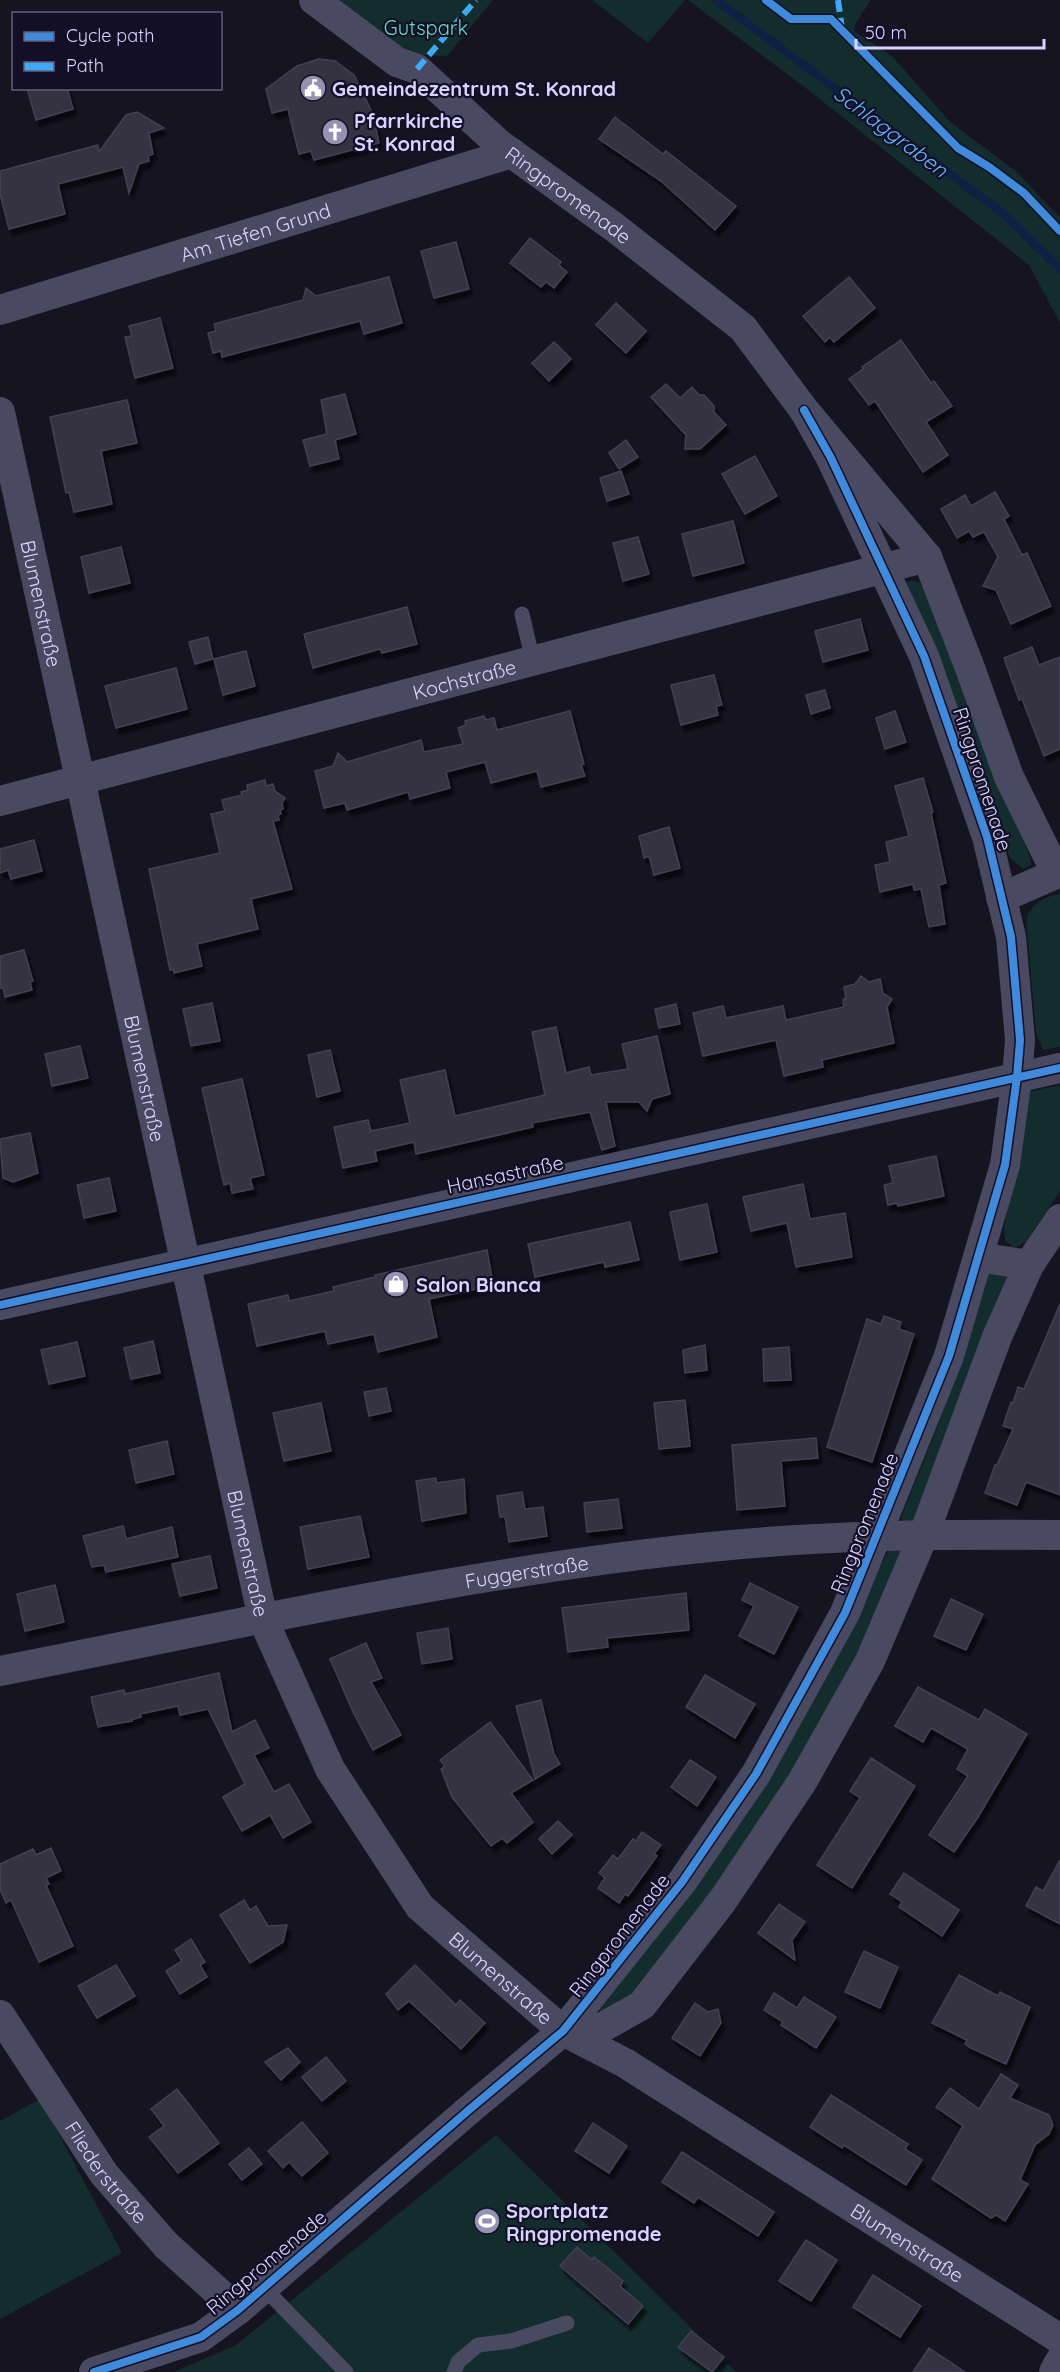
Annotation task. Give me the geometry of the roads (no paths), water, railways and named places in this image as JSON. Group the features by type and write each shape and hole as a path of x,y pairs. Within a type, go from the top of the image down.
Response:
{"street":[{"name":"Ringpromenade","path":"314,0 397,62 417,69 454,105 512,153 614,227 743,328 804,410 927,557 1009,777 1048,856 1060,870 1001,898"},
{"name":"Am Tiefen Grund","path":"0,310 512,153"},
{"name":"Ringpromenade","path":"94,2372 201,2337 238,2310 563,2031 682,1882 756,1774 845,1613 949,1356 1005,1165 1020,1040 1012,948 987,837 927,666 831,458 804,410"},
{"name":"Blumenstraße","path":"0,412 263,1619 330,1769 420,1907 563,2031 625,2063 1055,2336"},
{"name":"Kochstraße","path":"0,801 927,557"},
{"name":"Hansastraße","path":"0,1305 1060,1068"},
{"name":"Ringpromenade","path":"563,2031 603,2027 642,2005 723,1900 802,1782 870,1661 924,1534 997,1337 1029,1265 1060,1219"},
{"path":"978,1257 1029,1265"},
{"name":"Fuggerstraße","path":"0,1671 486,1577 711,1547 924,1534 1060,1535"},
{"name":"Fliederstraße","path":"0,2014 104,2174 166,2245 238,2310"},
{"path":"1054,2372 1060,2361"}],"lane":[{"path":"522,614 533,661"},
{"path":"264,2288 346,2372"},
{"path":"454,2372 458,2362 478,2346 511,2341 567,2323"}],"waterway":[{"name":"Schlaggraben","path":"716,0 1004,214 1060,269"}],"place":[{"name":"Gemeindezentrum St. Konrad","path":"313,88"},
{"name":"Pfarrkirche St. Konrad","path":"335,132"},
{"name":"Salon Bianca","path":"396,1284"},
{"name":"Sportplatz Ringpromenade","path":"487,2221"}],"park label":[{"name":"Gutspark","path":"426,27"}]}
